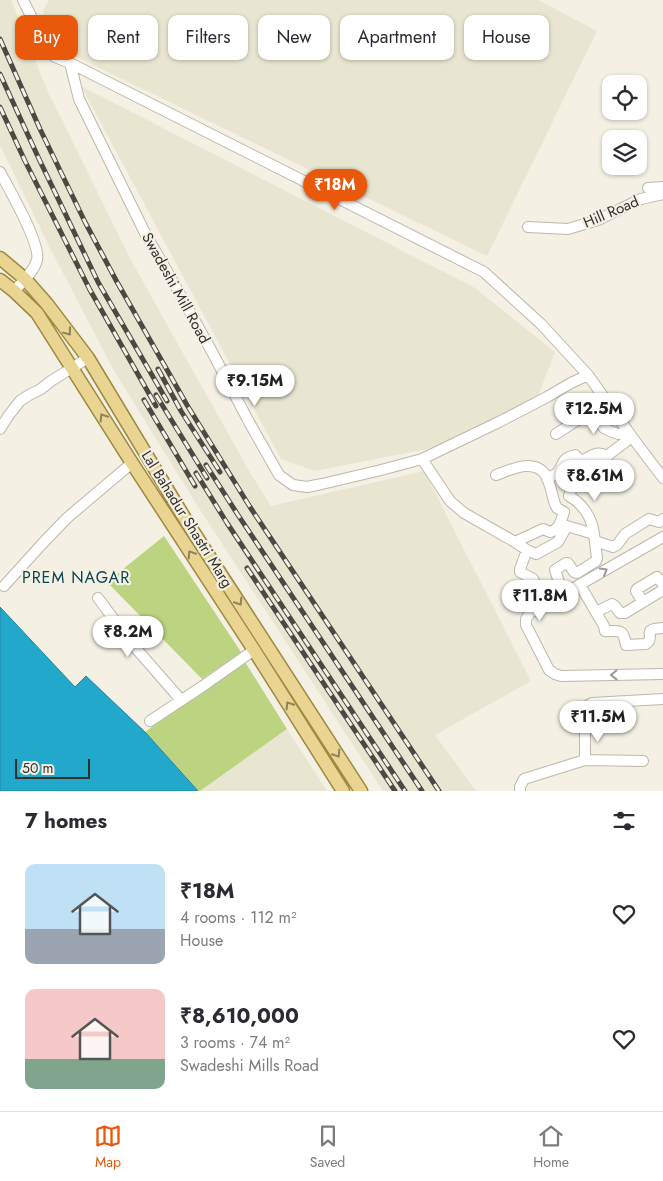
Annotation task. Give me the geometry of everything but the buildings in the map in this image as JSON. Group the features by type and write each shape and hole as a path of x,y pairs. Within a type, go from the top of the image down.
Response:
{"main road":[{"name":"Lal Bahadur Shastri Marg","path":"0,258 25,279 47,304 88,358 227,584 361,791"},
{"name":"Lal Bahadur Shastri Marg","path":"0,280 37,314 343,791"},
{"path":"37,314 47,304"},
{"path":"216,592 227,584"},
{"path":"272,680 284,672"},
{"path":"311,742 323,733"}],"street":[{"path":"23,0 48,52 54,57 70,63 484,272 541,324 588,375 663,478"},
{"name":"Swadeshi Mill Road","path":"70,63 79,99 146,235 279,475 293,484 307,487 422,459 499,422 588,375"},
{"path":"0,172 33,237 38,258 36,265 14,291"},
{"path":"648,188 663,188"},
{"name":"Hill Road","path":"528,227 568,229 598,220 641,199 663,194"},
{"path":"0,429 8,415 20,401 41,390 51,381 88,358"},
{"path":"556,434 591,412 604,428 618,434 630,435"},
{"path":"422,459 450,501 464,513 536,554 558,542 564,525 564,512 569,496 576,477 585,464 596,453 608,456 630,435"},
{"path":"547,479 556,474 562,462 573,455 585,464"},
{"path":"4,586 67,518 132,463"},
{"path":"496,475 522,466 533,466 539,469 547,479 557,508 564,512"},
{"path":"527,550 520,572 533,579 536,590 539,593 559,582 555,572 556,568 568,563 574,572 577,573 596,561 592,521 577,500 569,496"},
{"path":"564,525 613,547 616,546 625,534 649,519 659,522 663,519"},
{"path":"515,542 543,529 550,532 564,525"},
{"path":"663,538 530,613 526,619 526,625 550,670 555,674 561,676 663,674"},
{"path":"643,602 636,591 637,589 657,577 663,584"},
{"path":"580,585 605,631 622,632 624,643 628,646 649,643 651,630 663,628"},
{"path":"596,612 612,604 620,612 625,613 663,590"},
{"path":"98,598 133,645 181,700"},
{"path":"150,721 254,650"},
{"path":"585,760 585,712 587,706 592,703 663,699"},
{"path":"520,791 524,779 585,760 643,761"}],"shaded area":[{"path":"0,0 11,0 17,15 15,15 15,60 35,60 48,92 132,262 248,469 271,506 424,471 531,681 435,735 476,791 383,791 195,502 113,369 47,242 0,145"},
{"path":"49,0 538,0 597,31 487,256 78,58 78,15 44,15 43,11"},
{"path":"81,86 475,288 555,352 538,396 437,447 315,471 281,459"},
{"path":"287,729 327,791 200,791"}],"green space":[{"path":"164,536 241,652 202,679 107,582"},
{"path":"245,662 287,729 198,791 145,732 208,685"}],"water":[{"path":"0,607 75,687 86,676 145,732 198,791 0,791"}],"railway":[{"path":"0,39 40,129 85,222 187,405 250,507 439,791"},
{"path":"0,74 98,282 167,401"},
{"path":"0,107 90,290 156,406"},
{"path":"158,369 181,411 220,472"},
{"path":"156,395 207,478"},
{"path":"144,400 195,486"},
{"path":"206,465 422,791"},
{"path":"196,473 227,523 405,791"},
{"path":"247,568 395,791"}],"district":[{"name":"PREM NAGAR","path":"76,577"}]}
